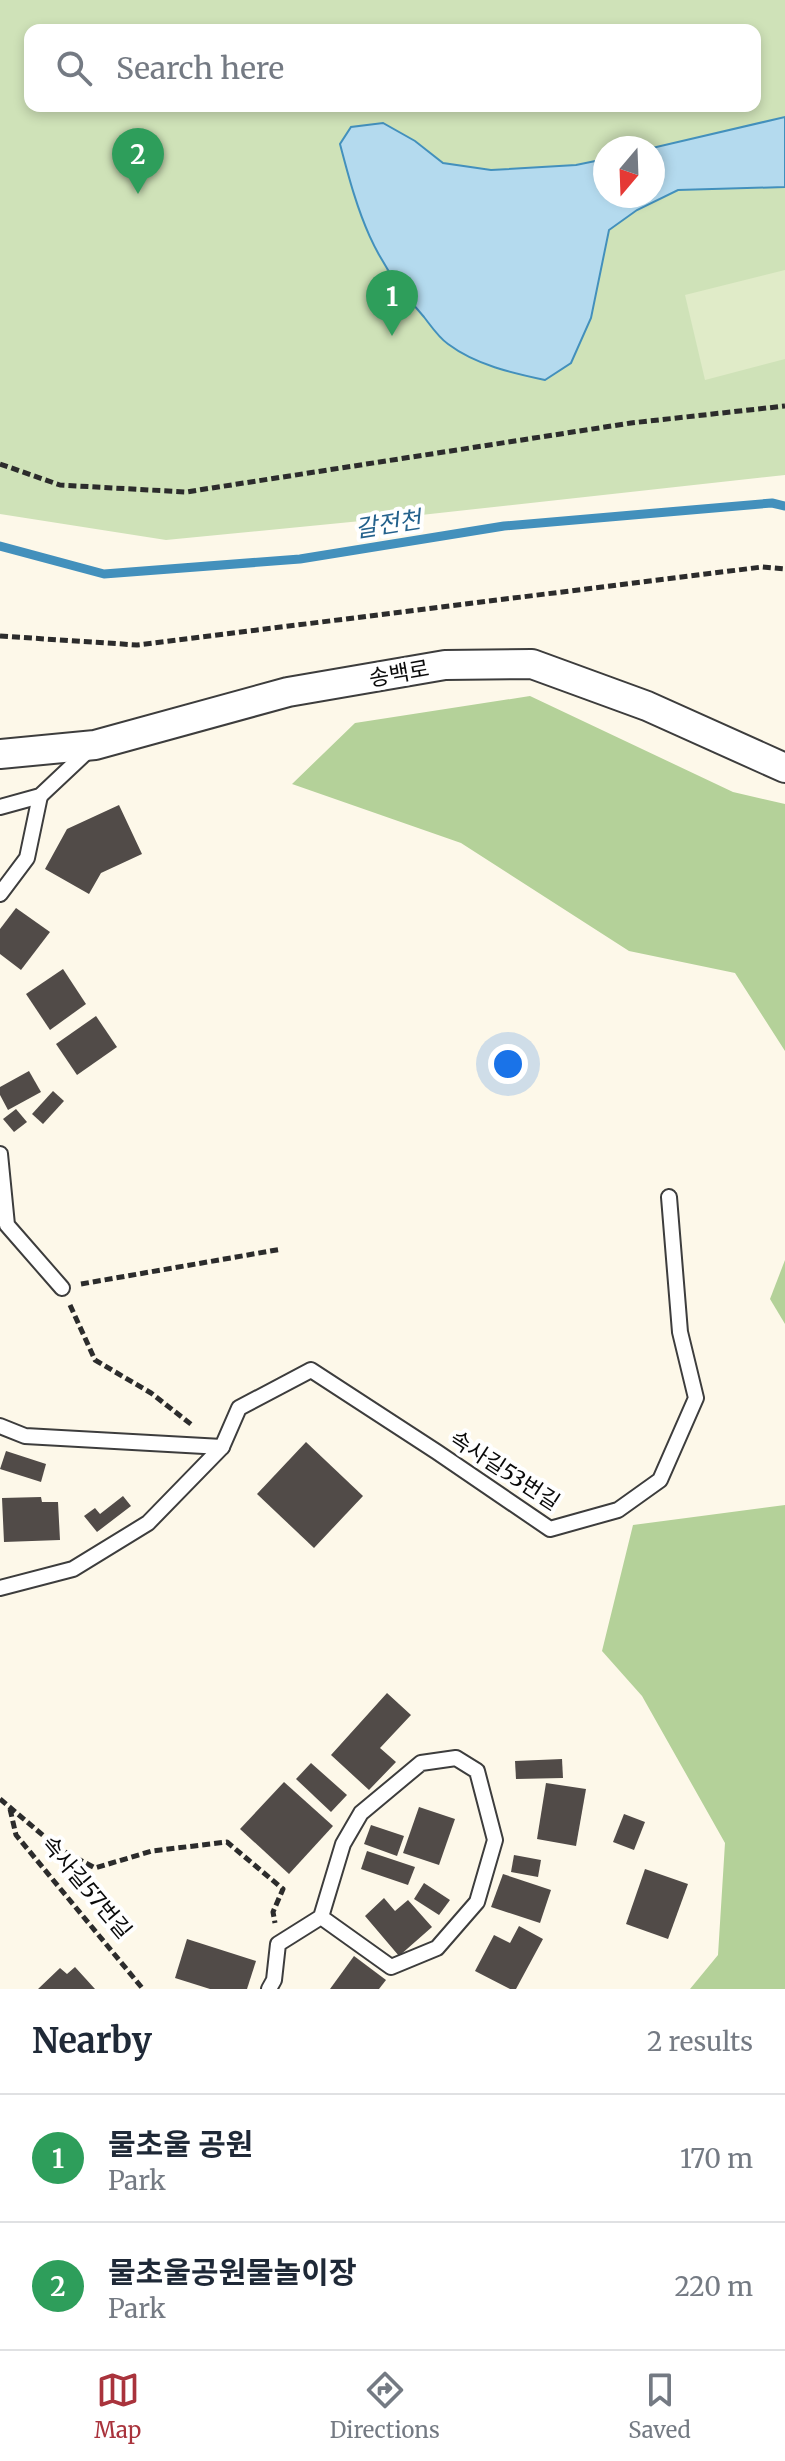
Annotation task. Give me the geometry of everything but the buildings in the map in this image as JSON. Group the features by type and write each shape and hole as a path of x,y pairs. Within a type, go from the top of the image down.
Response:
{"street":[{"name":"송백로","path":"0,754 95,745 288,692 445,665 532,664 647,706 785,768"}],"lane":[{"path":"0,807 40,796 95,745"},
{"path":"0,894 27,858 40,796"},
{"path":"0,1154 7,1225 62,1288"},
{"name":"속사길53번길","path":"0,1588 73,1569 148,1523 222,1447 239,1408 311,1370 550,1529 618,1510 660,1480 696,1398 680,1332 669,1197"},
{"path":"0,1426 25,1436 222,1447"},
{"path":"269,1989 274,1980 278,1944 321,1917 343,1844 361,1813 421,1763 456,1758 477,1771 495,1840 477,1902 437,1948 391,1967 321,1917"}],"path":[{"path":"0,464 60,485 186,492 631,423 785,406"},
{"path":"0,636 137,645 762,567 785,569"},
{"path":"222,1447 151,1393 95,1360 62,1288 282,1249"},
{"name":"속사길57번길","path":"0,1799 58,1848 95,1868 152,1851 227,1842 283,1889 273,1912 278,1944"},
{"name":"속사길57번길","path":"9,1807 16,1835 143,1989"}],"green space":[{"path":"0,0 785,0 785,475 166,540 0,514"},
{"path":"785,270 785,359 705,380 685,295"},
{"path":"530,696 733,792 785,804 785,1051 735,973 629,951 461,843 292,784 355,723"},
{"path":"785,1260 785,1324 770,1299"},
{"path":"785,1505 785,1989 690,1989 718,1955 725,1843 642,1696 602,1651 633,1525"}],"water":[{"path":"785,117 785,187 678,190 665,196 665,145"},
{"path":"383,123 415,141 443,163 491,170 593,161 593,208 641,208 609,230 591,318 571,363 545,380 482,363 438,335 406,296 380,256 361,216 340,144 351,127"}],"waterway":[{"name":"갈전천","path":"0,546 104,574 300,559 504,526 772,503 785,506"}],"place":[{"name":"물초울공원물놀이장","path":"138,194"},
{"name":"물초울 공원","path":"392,336"}]}
